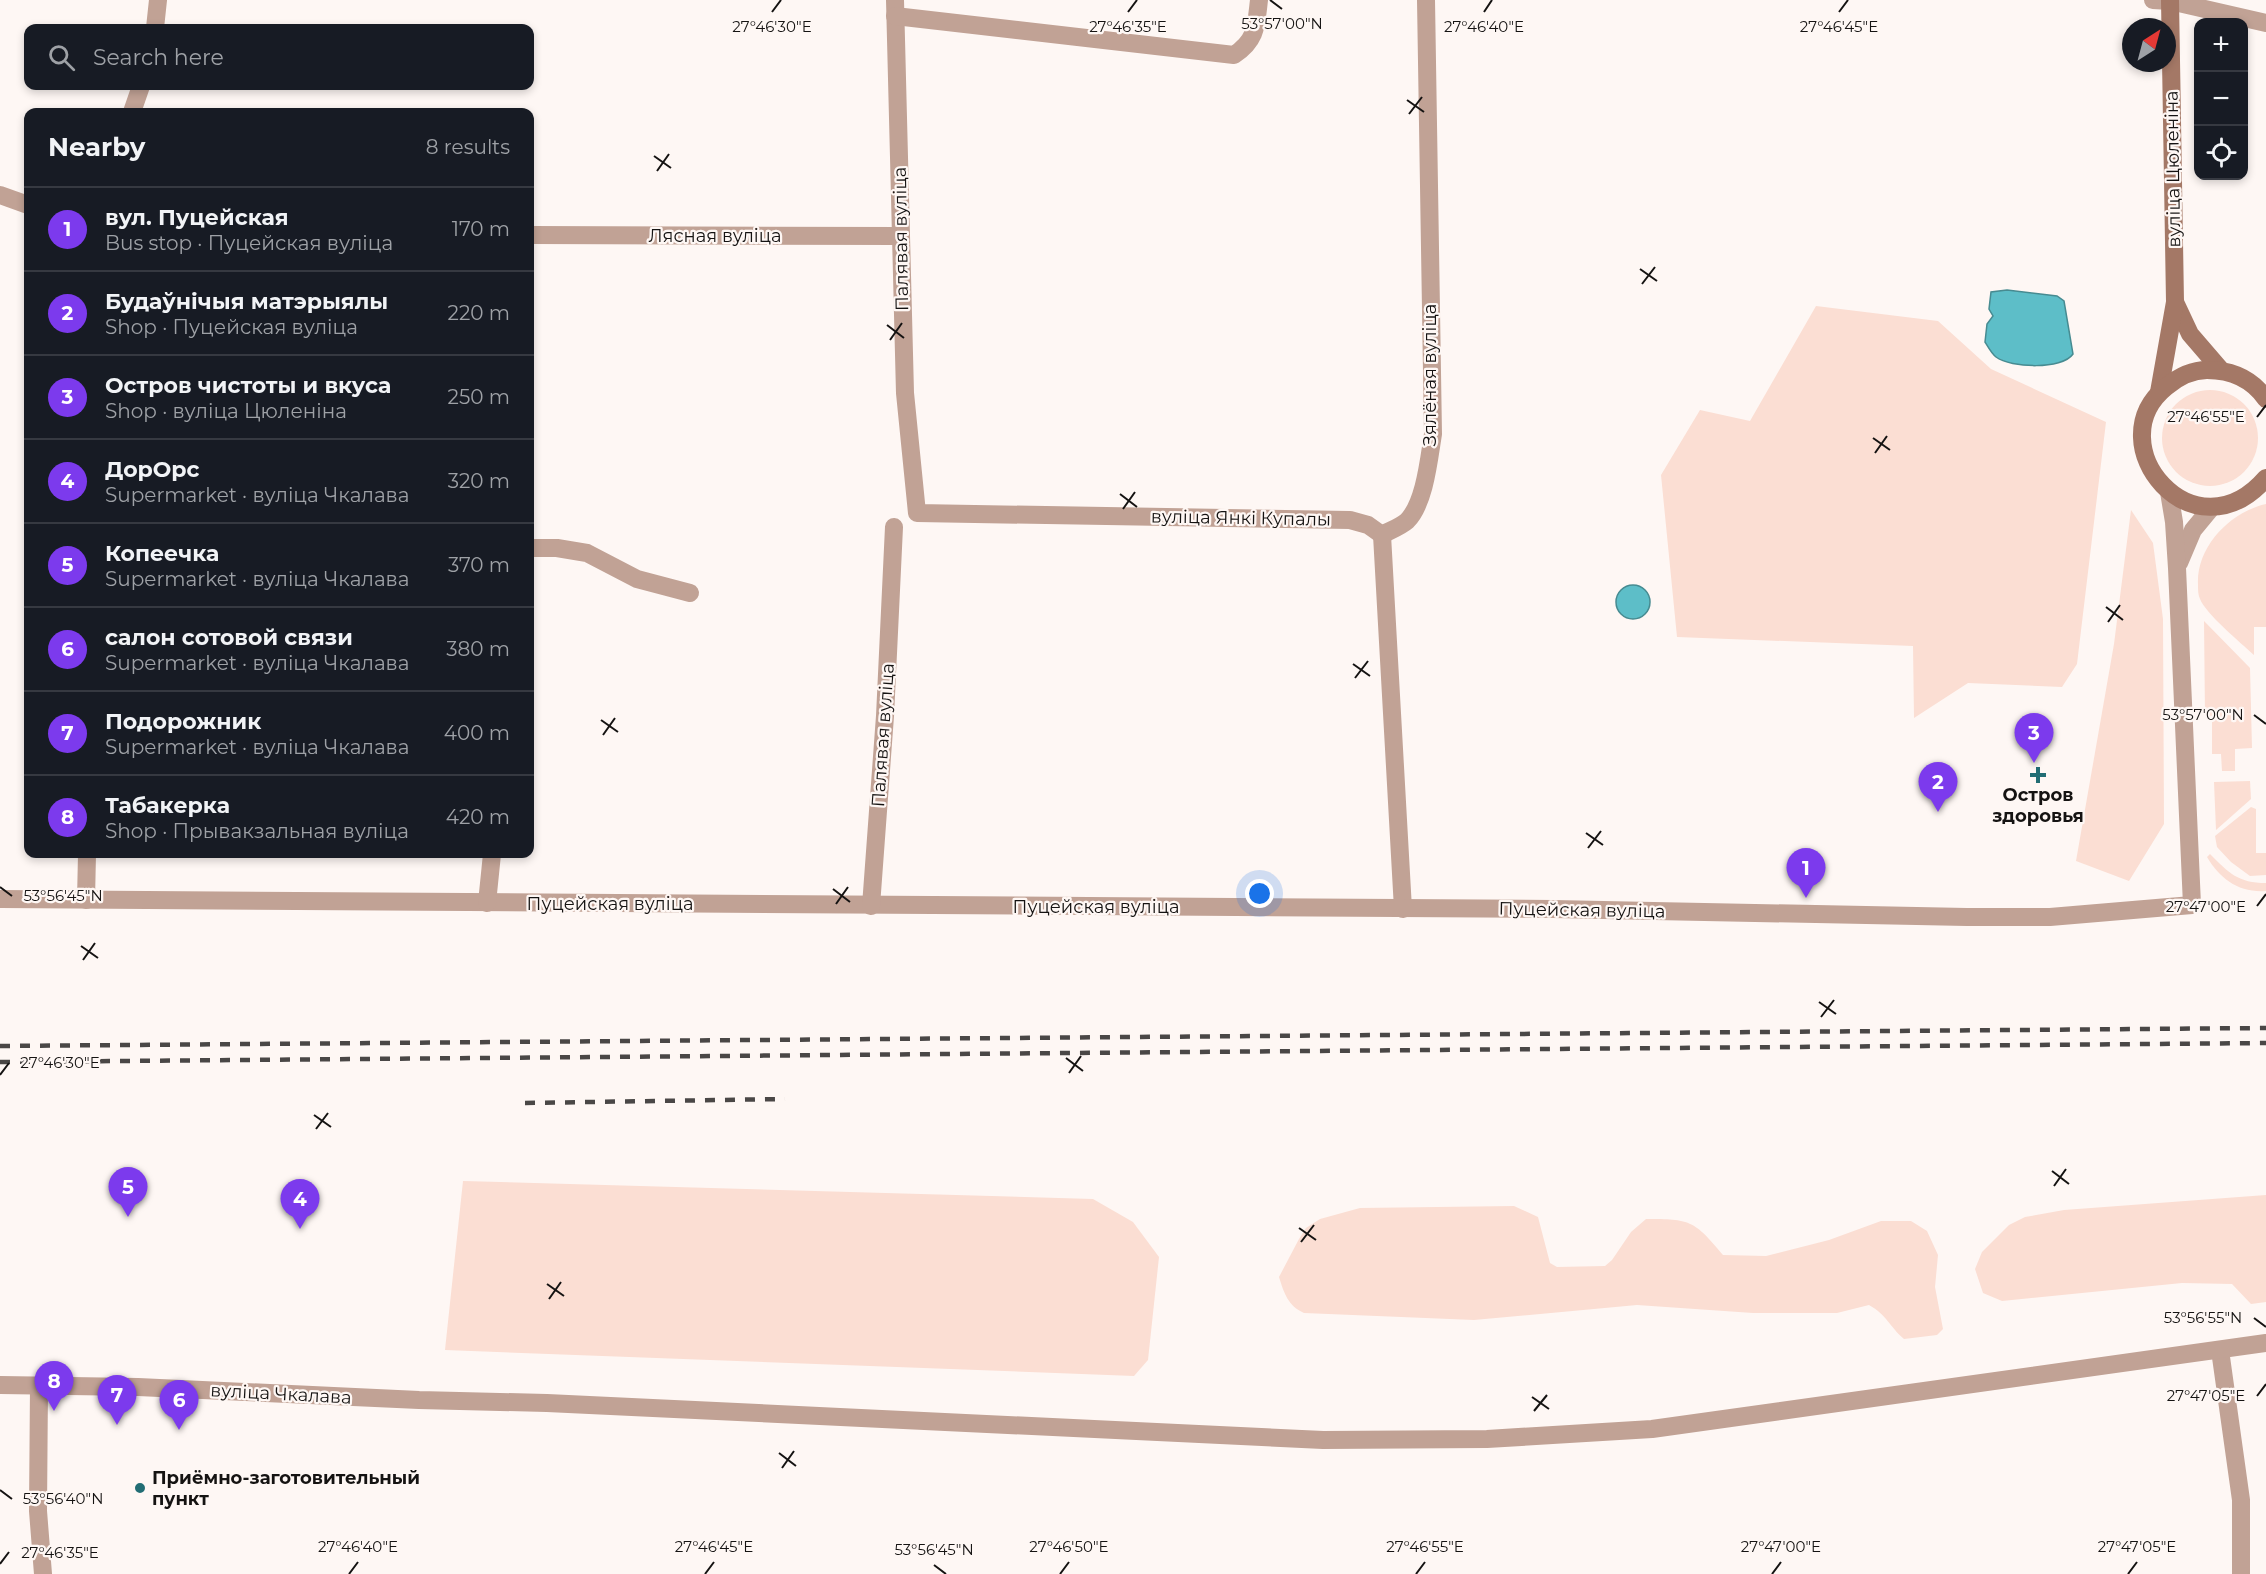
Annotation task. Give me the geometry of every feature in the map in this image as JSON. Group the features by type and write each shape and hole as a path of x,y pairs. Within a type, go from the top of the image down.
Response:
{"main road":[{"name":"вуліца Цюленіна","path":"2160,392 2175,302 2165,0"},
{"name":"вуліца Цюленіна","path":"2175,302 2190,334 2221,370"},
{"name":"вуліца Цюленіна","path":"2212,507 2189,503 2169,492 2154,476 2144,456 2142,433 2147,411 2160,392 2177,378 2198,370 2221,370 2242,377 2260,390 2266,399"},
{"path":"2212,507 2235,502 2262,485"}],"street":[{"path":"155,24 158,0"},
{"path":"895,8 1234,55 1245,47 1254,33 1259,0"},
{"name":"Зялёная вуліца","path":"1382,535 1406,521 1415,508 1423,488 1433,434 1426,0"},
{"path":"2165,0 2266,23"},
{"name":"Палявая вуліца","path":"895,8 905,393 916,513"},
{"path":"133,108 140,90"},
{"path":"0,195 24,204"},
{"name":"Лясная вуліца","path":"534,235 901,236"},
{"name":"вуліца Цюленіна","path":"2169,492 2174,522 2177,568 2192,905"},
{"name":"вуліца Цюленіна","path":"2177,568 2193,530 2212,507"},
{"name":"вуліца Янкі Купалы","path":"916,513 1350,520 1368,525 1382,535"},
{"name":"Палявая вуліца","path":"871,906 885,716 894,527"},
{"path":"1382,535 1404,909"},
{"path":"534,548 557,548 587,553 637,579 690,593"},
{"path":"86,900 87,858"},
{"path":"487,903 492,858"},
{"name":"Пуцейская вуліца","path":"0,899 1404,909 1967,917 2050,916 2192,905"},
{"name":"вуліца Чкалава","path":"0,1385 138,1387 419,1400 672,1408 1323,1440 1487,1439 1652,1429 2266,1343"},
{"path":"2220,1350 2241,1500 2241,1574"},
{"path":"39,1386 38,1511 43,1574"}],"shaded area":[{"path":"1816,306 1938,321 1991,369 2106,422 2077,664 2062,687 1968,683 1914,718 1913,646 1677,637 1661,475 1700,410 1750,421"},
{"path":"2210,390 2228,393 2244,404 2255,420 2258,438 2255,456 2244,472 2228,483 2210,486 2192,483 2176,472 2165,456 2162,438 2165,420 2176,404 2192,393"},
{"path":"2266,504 2266,627 2254,627 2254,655 2203,605 2198,592 2199,571 2209,545 2228,523 2253,508"},
{"path":"2131,510 2153,543 2163,619 2164,824 2129,881 2076,861 2114,644"},
{"path":"2204,621 2250,668 2252,748 2235,749 2235,771 2222,771 2221,754 2212,754 2212,716 2205,716"},
{"path":"2250,781 2251,799 2216,830 2214,782"},
{"path":"2251,807 2256,809 2256,853 2266,853 2266,875 2250,876 2231,862 2217,847 2215,836"},
{"path":"2210,854 2235,876 2256,883 2266,883 2266,891 2247,890 2231,883 2212,865 2207,857"},
{"path":"463,1181 1093,1199 1133,1222 1159,1257 1148,1360 1134,1376 445,1350"},
{"path":"2266,1195 2266,1302 2251,1304 2232,1284 2182,1283 2002,1301 1983,1293 1975,1269 1982,1252 2009,1225 2025,1217 2064,1210"},
{"path":"1514,1206 1538,1217 1550,1263 1557,1267 1605,1266 1612,1260 1631,1232 1646,1219 1682,1221 1690,1224 1705,1235 1723,1255 1766,1256 1829,1240 1881,1221 1911,1221 1927,1231 1938,1255 1935,1287 1943,1329 1937,1335 1904,1339 1880,1313 1869,1305 1837,1313 1753,1313 1637,1305 1474,1320 1304,1313 1290,1303 1279,1277 1306,1228 1320,1219 1360,1208"}],"water":[{"path":"2007,290 2057,296 2064,301 2073,354 2058,363 2036,366 2003,361 1995,356 1985,342 1987,324 1993,316 1989,309 1991,292"},
{"path":"1633,585 1645,590 1650,602 1645,614 1633,619 1621,614 1616,602 1621,590"}],"railway":[{"path":"0,1046 2266,1028"},
{"path":"0,1062 2266,1043"},
{"path":"525,1103 785,1099"}],"place":[{"name":"Остров чистоты и вкуса","path":"2034,763"},
{"name":"Остров здоровья","path":"2038,775"},
{"name":"Будаўнічыя матэрыялы","path":"1938,812"},
{"name":"вул. Пуцейская","path":"1806,898"},
{"name":"Копеечка","path":"128,1217"},
{"name":"ДорОрс","path":"300,1229"},
{"name":"Табакерка","path":"54,1411"},
{"name":"Подорожник","path":"117,1425"},
{"name":"салон сотовой связи","path":"179,1430"},
{"name":"Приёмно-заготовительный пункт","path":"140,1488"}]}
